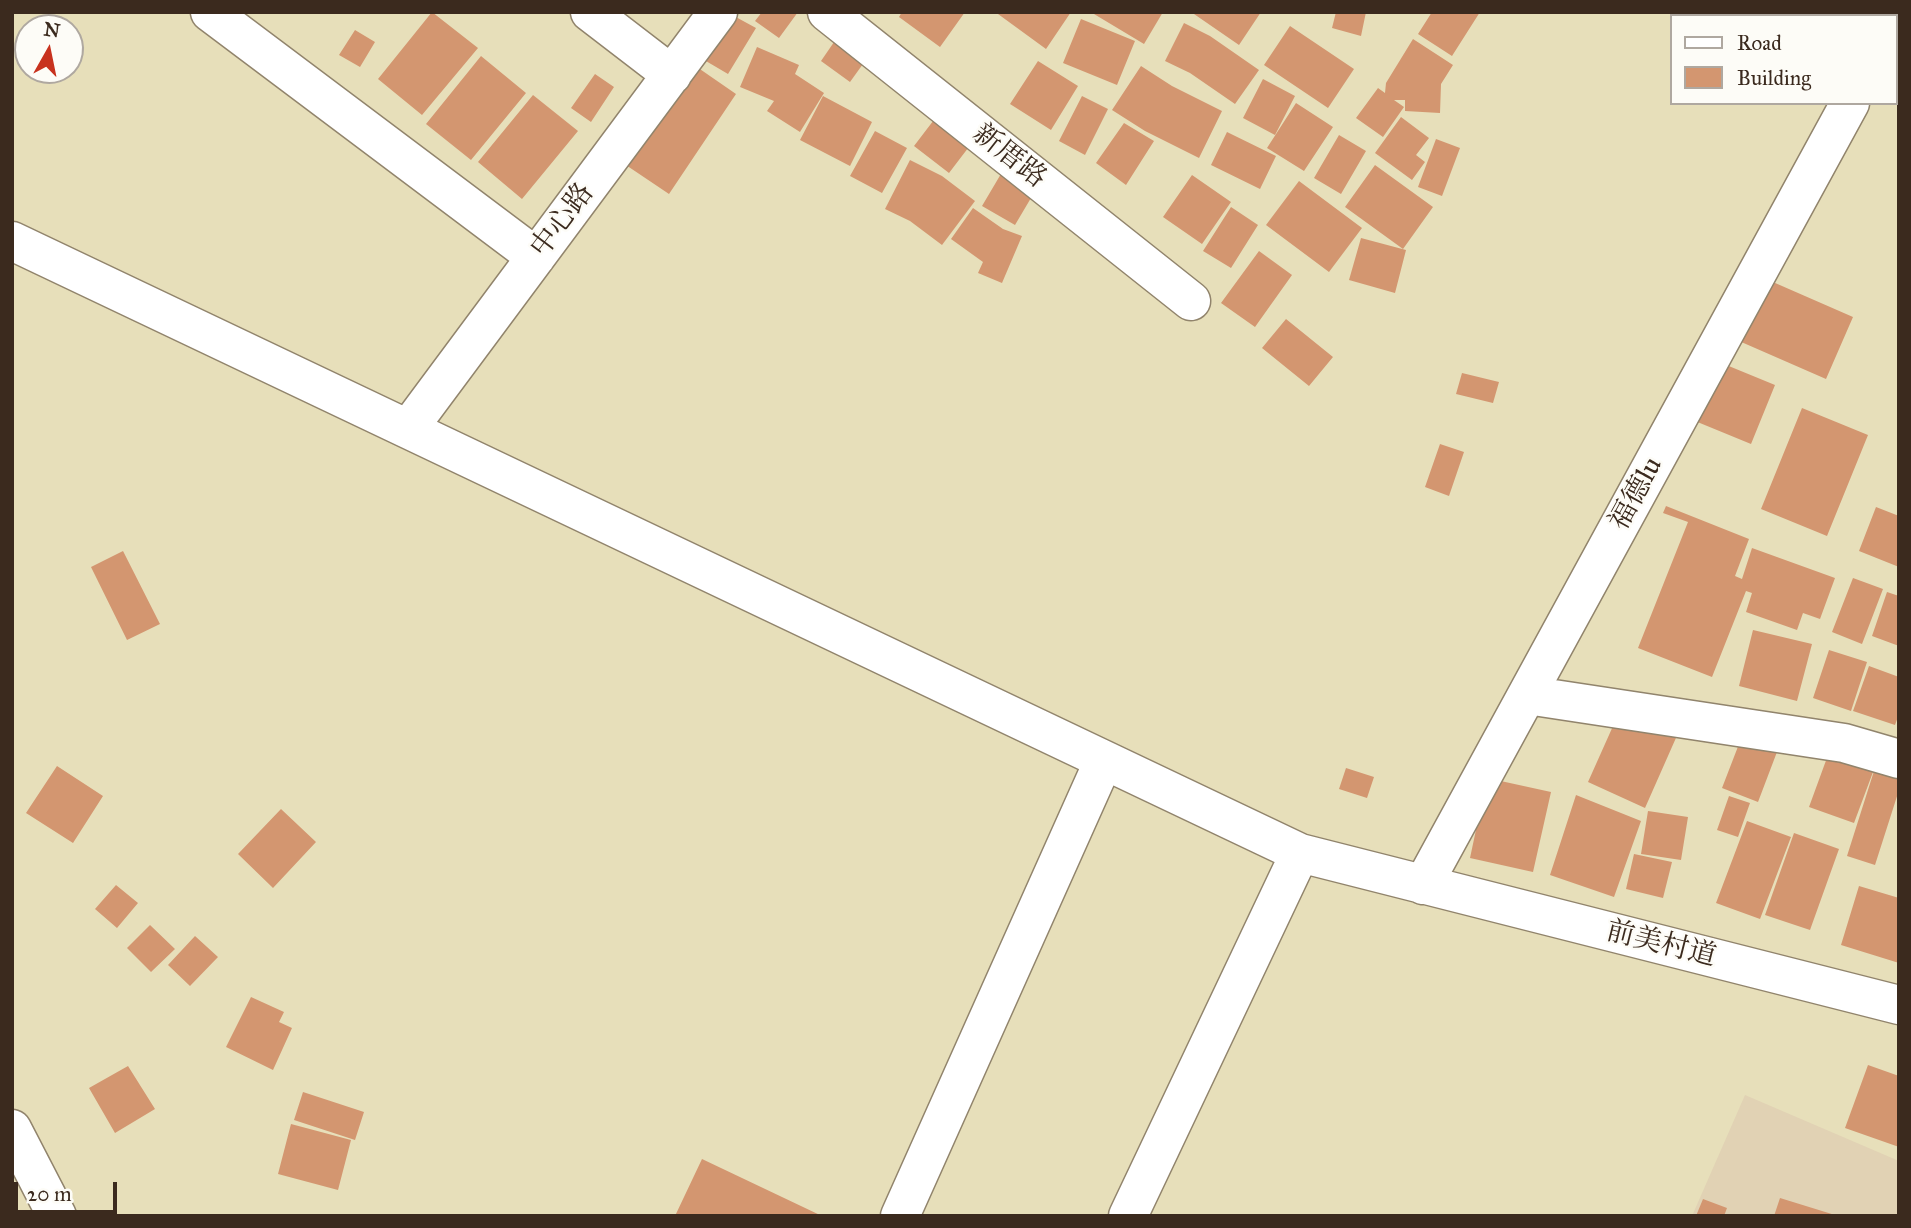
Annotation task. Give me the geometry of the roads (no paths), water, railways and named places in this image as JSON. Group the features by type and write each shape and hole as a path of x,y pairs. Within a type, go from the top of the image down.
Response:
{"street":[{"path":"210,12 536,257"},
{"path":"590,12 672,75"},
{"name":"中心路","path":"408,429 718,12"},
{"name":"新厝路","path":"827,12 1191,301"},
{"name":"福德lu","path":"1423,885 1849,105"},
{"name":"前美村道","path":"12,241 1300,853 1899,1005"},
{"path":"1527,695 1844,743 1899,759"},
{"path":"900,1216 1104,760"},
{"path":"1128,1216 1300,853"},
{"path":"12,1129 57,1216"}]}
